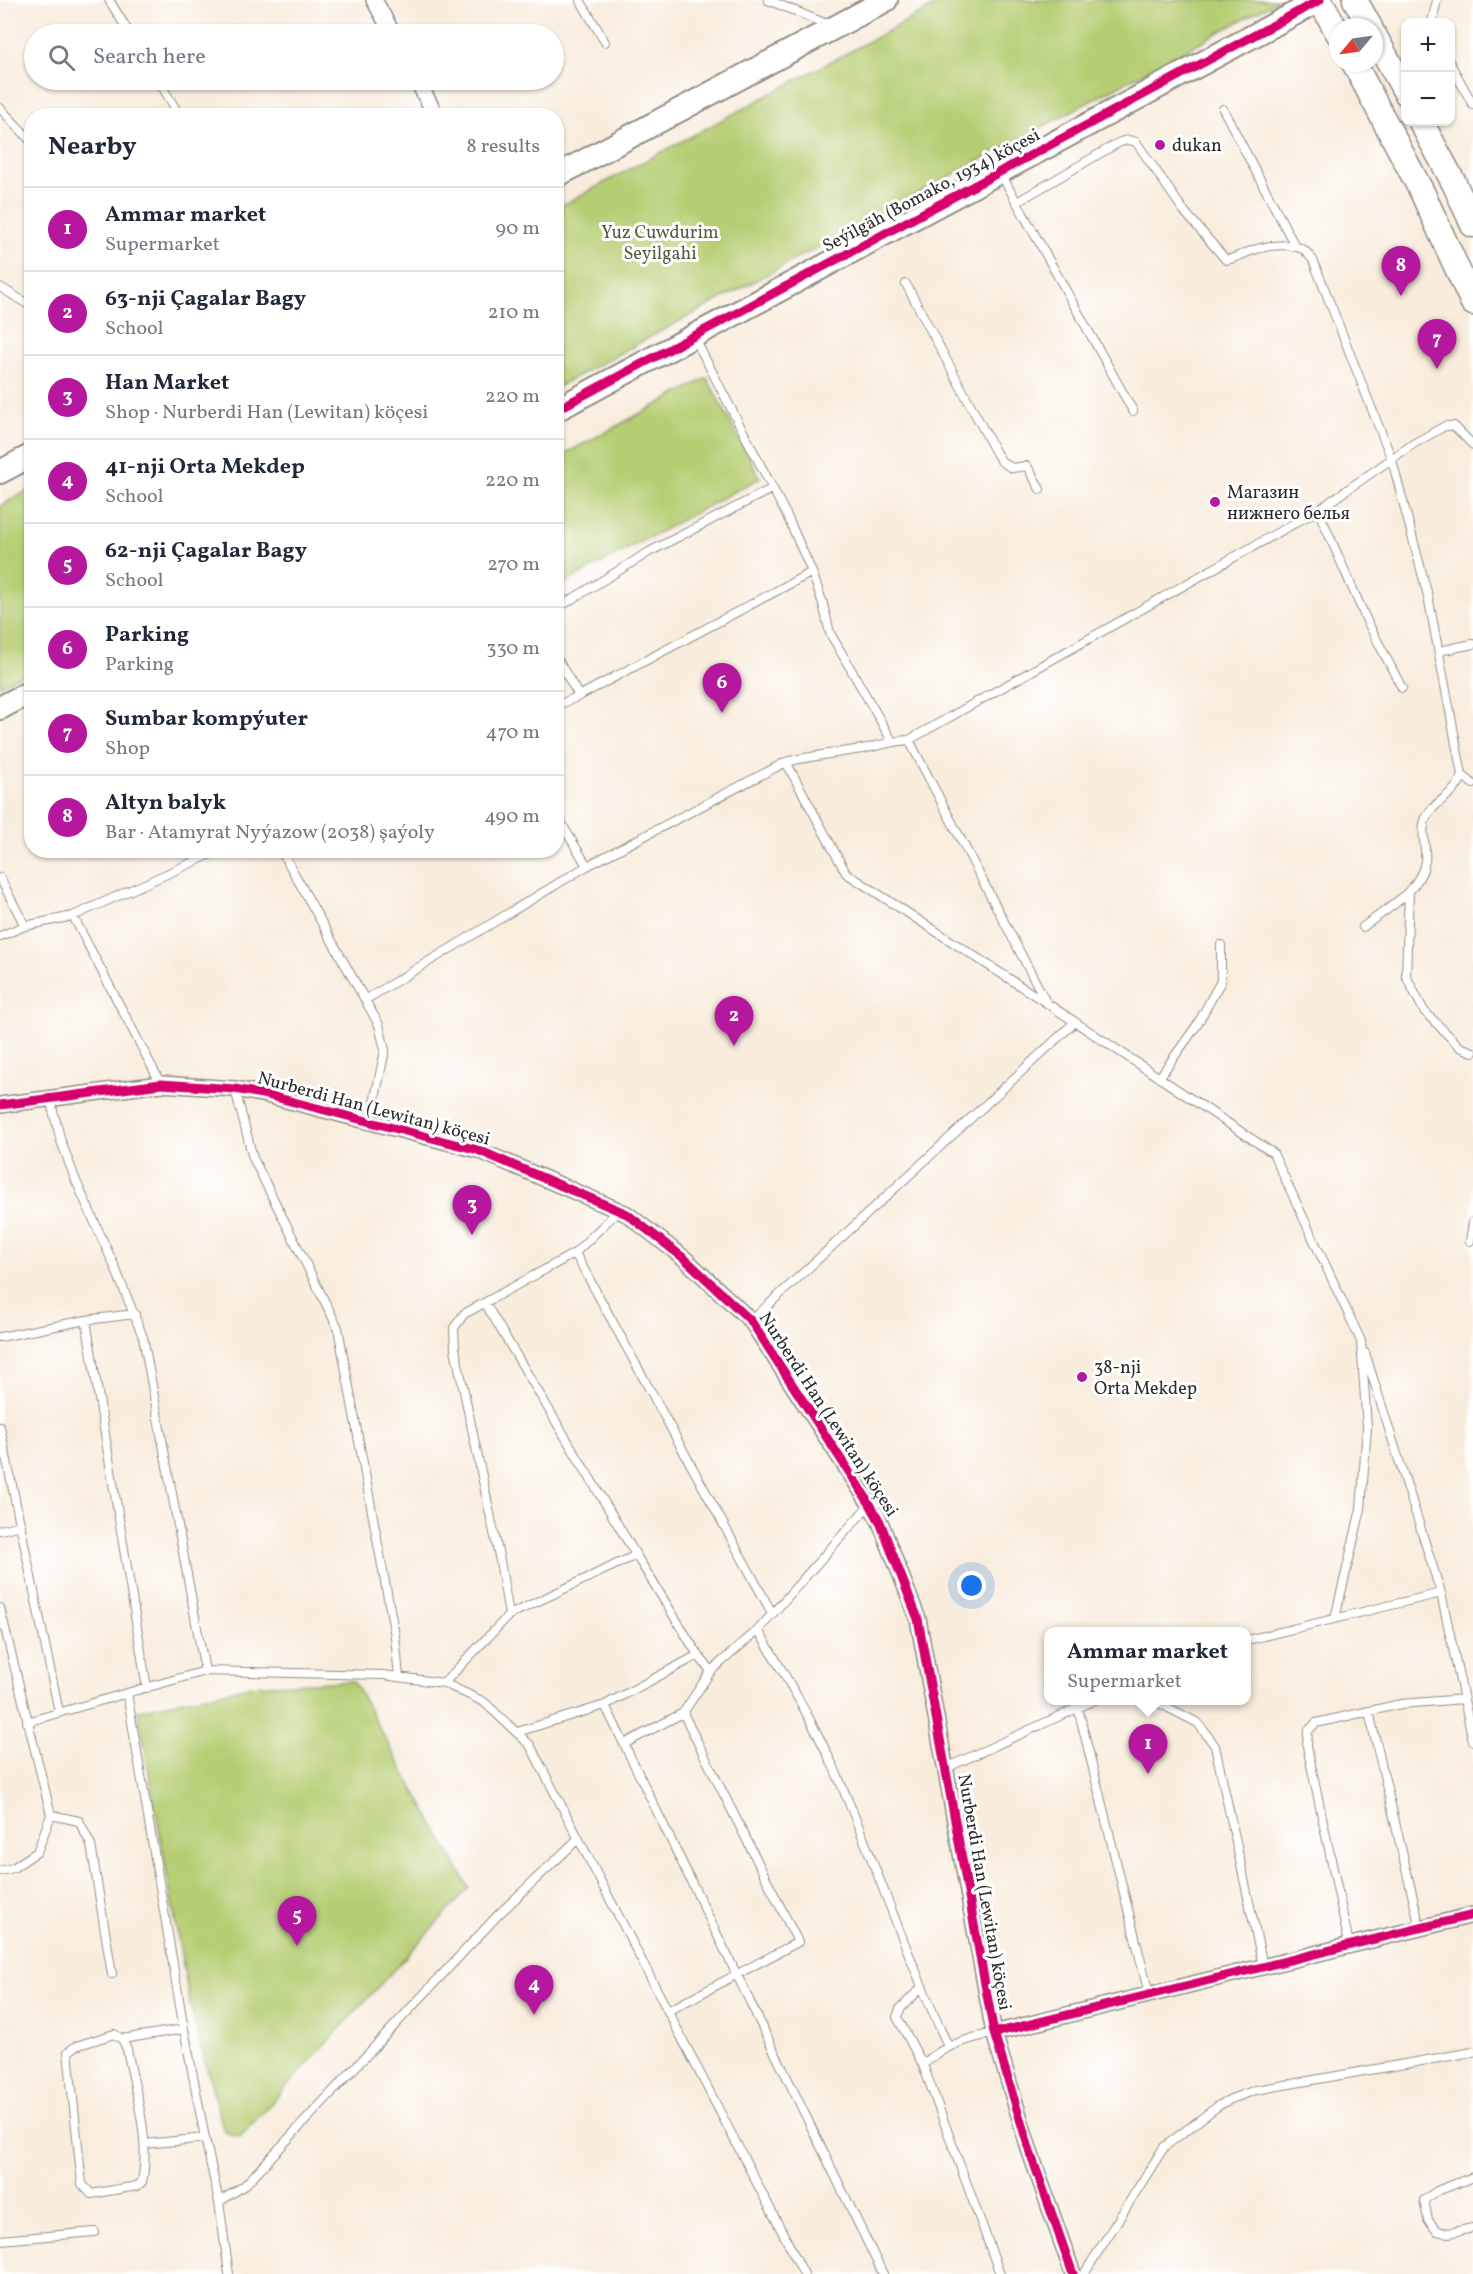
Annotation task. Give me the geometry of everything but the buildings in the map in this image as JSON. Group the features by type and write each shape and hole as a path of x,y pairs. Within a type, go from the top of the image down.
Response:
{"main road":[{"path":"1320,0 1330,18"},
{"path":"1355,0 1365,18"},
{"path":"1383,51 1401,84"},
{"path":"1359,72 1422,192 1473,303"},
{"path":"1423,126 1454,183 1473,225"}],"street":[{"path":"374,0 387,24"},
{"path":"564,172 886,0"},
{"name":"Seýilgäh (Bomako, 1934) köçesi","path":"564,406 1320,0"},
{"path":"422,90 432,108"},
{"path":"0,472 24,459"},
{"path":"0,708 24,695"},
{"name":"Nurberdi Han (Lewitan) köçesi","path":"0,1105 161,1084 235,1089 267,1095 478,1150 620,1210 685,1259 752,1321 870,1504 880,1522 918,1619 994,2032 1030,2152 1072,2274"},
{"path":"994,2032 1473,1915"}],"lane":[{"path":"109,0 124,24"},
{"path":"580,0 605,42"},
{"path":"768,0 834,27"},
{"path":"1433,18 1437,0"},
{"path":"1455,72 1473,105"},
{"path":"164,90 175,108"},
{"path":"0,108 24,134"},
{"path":"1223,109 1295,246"},
{"path":"1017,202 1118,143 1132,140 1136,142 1184,211 1221,257 1226,260 1258,248 1295,246 1305,250 1313,260 1392,460 1428,596 1462,775 1461,782 1436,804 1425,818 1423,838 1425,861 1421,874 1409,891 1363,927"},
{"path":"1000,172 1133,411"},
{"path":"906,284 996,453 1002,462 1012,468 1027,466 1040,489"},
{"path":"0,286 24,302"},
{"path":"694,336 773,488 812,572 830,633 892,741"},
{"path":"365,1000 587,866 786,762 892,741 909,740 1318,510 1413,444 1450,425 1454,426 1473,445"},
{"path":"564,604 649,552 773,488"},
{"path":"1318,510 1366,619 1402,688"},
{"path":"564,703 812,572"},
{"path":"1439,651 1473,644"},
{"path":"564,671 579,696"},
{"path":"909,740 1046,1002"},
{"path":"786,762 846,873 1273,1153 1361,1341 1441,1593 1464,1700 1470,1712 1473,1741"},
{"path":"1462,775 1473,784"},
{"path":"564,827 587,866"},
{"path":"0,936 25,926 72,916 202,858"},
{"path":"286,858 379,1025 385,1050 370,1122"},
{"path":"0,878 25,926"},
{"path":"1409,891 1406,976 1424,1011 1460,1047 1473,1052"},
{"path":"72,916 161,1084"},
{"path":"1159,1078 1197,1024 1221,981 1221,945"},
{"path":"752,1321 1074,1023"},
{"path":"235,1089 253,1158 338,1328 395,1636 399,1677"},
{"path":"50,1099 61,1141 76,1181 135,1314 150,1367 205,1671"},
{"path":"509,1615 500,1561 455,1349 454,1328 464,1314 575,1253 620,1210"},
{"path":"1470,1241 1473,1222"},
{"path":"575,1253 772,1613"},
{"path":"485,1303 636,1555 698,1655 711,1671"},
{"path":"0,1337 86,1320 135,1314"},
{"path":"86,1320 147,1688"},
{"path":"1335,1618 1360,1509 1367,1428 1361,1341"},
{"path":"0,1427 59,1712"},
{"path":"624,1744 683,1713 711,1671 758,1630 870,1504"},
{"path":"0,1530 21,1525"},
{"path":"444,1683 509,1615 636,1555"},
{"path":"1251,1639 1441,1593"},
{"path":"0,1608 51,1815 37,1852 13,1868 0,1871"},
{"path":"758,1630 785,1674 834,1769 921,1988 948,2046"},
{"path":"517,1732 604,1705 698,1655"},
{"path":"27,1722 205,1671 399,1677 444,1683 484,1702 530,1745 804,2274"},
{"path":"127,1693 184,2029 219,2202 229,2274"},
{"path":"1349,1944 1312,1771 1307,1736 1310,1727 1316,1723 1401,1704 1464,1700"},
{"path":"604,1705 883,2274"},
{"path":"946,1768 1085,1705"},
{"path":"1161,1705 1198,1723 1215,1746 1263,1966"},
{"path":"1078,1708 1149,1994"},
{"path":"1369,1712 1420,1928"},
{"path":"668,2011 798,1942 683,1713"},
{"path":"51,1815 79,1821 91,1845 112,1974"},
{"path":"219,2202 245,2185 499,1914 578,1839"},
{"path":"921,1988 900,2009 897,2017 923,2065 1000,2274"},
{"path":"122,2039 184,2029"},
{"path":"923,2065 931,2056 948,2046 994,2032"},
{"path":"114,2034 122,2039 127,2049 146,2144 146,2165 142,2182 137,2186 91,2194 86,2192 82,2184 68,2052 75,2046 114,2034"},
{"path":"1084,2274 1164,2147 1218,2106 1256,2091 1473,2052"},
{"path":"146,2144 205,2138"},
{"path":"1473,2177 1437,2191 1424,2200 1428,2220 1437,2231 1449,2233 1473,2228"},
{"path":"0,2240 95,2232"}],"green space":[{"name":"Yuz Cuwdurim Seyilgahi","path":"946,0 1279,0 564,383 564,204"},
{"path":"707,378 760,478 564,583 564,454"},
{"path":"24,493 24,673 0,686 0,506"},
{"path":"353,1681 469,1888 240,2137 224,2132 190,2005 138,1710 251,1686"}],"cycle path":[{"path":"564,406 1320,0"},
{"path":"0,1105 161,1084 235,1089 267,1095 478,1150 627,1214 685,1259 751,1321 870,1504 880,1522 918,1619 994,2033 1030,2152 1073,2274"},
{"path":"994,2033 1473,1915"}],"place":[{"name":"dukan","path":"1160,145"},
{"name":"Altyn balyk","path":"1401,296"},
{"name":"Sumbar kompýuter","path":"1437,369"},
{"name":"Магазин нижнего белья","path":"1215,502"},
{"name":"Parking","path":"722,713"},
{"name":"63-nji Çagalar Bagy","path":"734,1046"},
{"name":"Han Market","path":"472,1235"},
{"name":"38-nji Orta Mekdep","path":"1082,1377"},
{"name":"Ammar market","path":"1148,1774"},
{"name":"62-nji Çagalar Bagy","path":"297,1946"},
{"name":"41-nji Orta Mekdep","path":"534,2015"}]}
